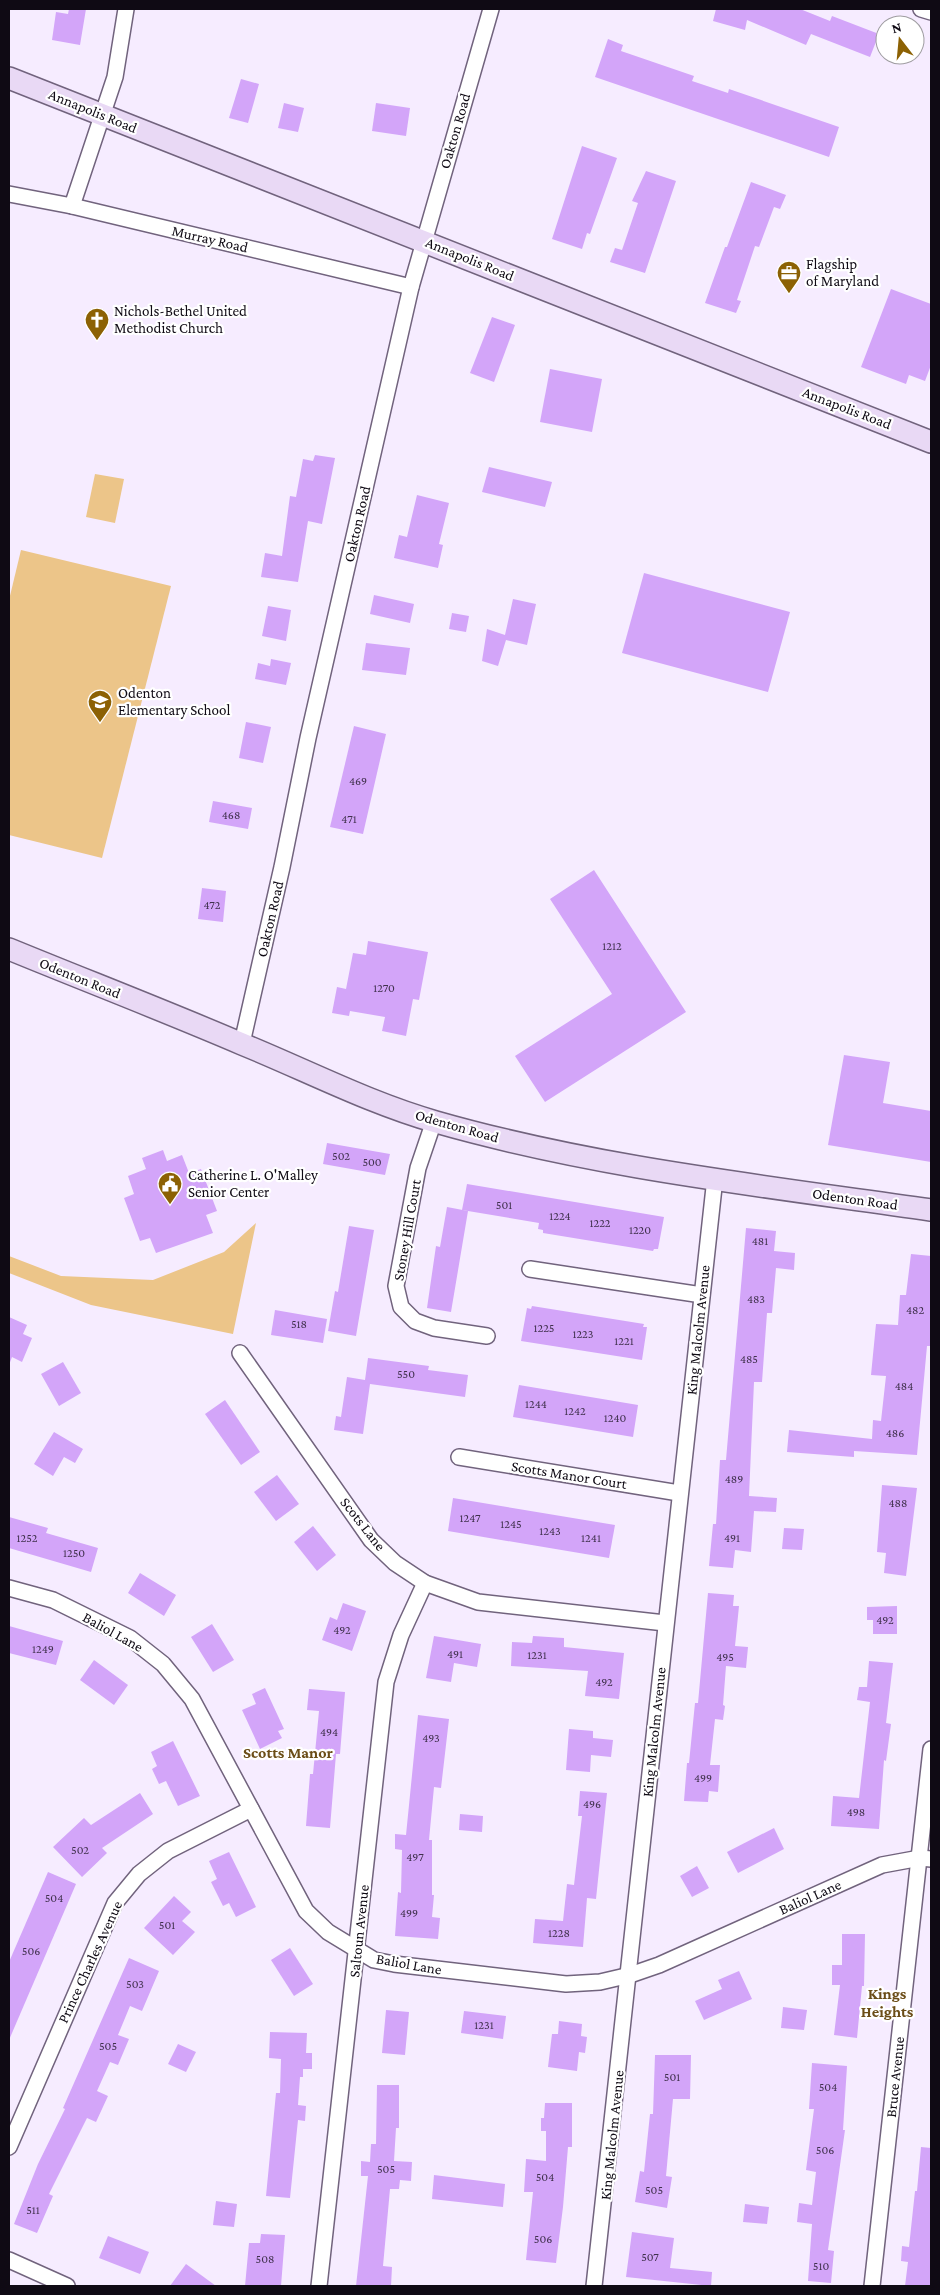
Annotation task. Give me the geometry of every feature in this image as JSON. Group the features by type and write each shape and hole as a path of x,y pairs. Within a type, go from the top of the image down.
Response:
{"main road":[{"name":"Annapolis Road","path":"9,78 931,442"},
{"name":"Odenton Road","path":"9,949 242,1043 367,1097 434,1121 563,1154 931,1210"}],"street":[{"path":"72,206 114,77 126,9"},
{"name":"Oakton Road","path":"242,1043 282,867 308,738 411,287 491,9"},
{"path":"921,9 931,12"},
{"name":"Murray Road","path":"9,194 72,206 411,287"},
{"name":"Stoney Hill Court","path":"434,1121 418,1168 396,1286 400,1306 414,1320 434,1328 487,1336"},
{"name":"King Malcolm Avenue","path":"594,2286 630,1975 665,1623 715,1178"},
{"path":"530,1268 702,1295"},
{"name":"Scots Lane","path":"240,1353 371,1540 395,1563 425,1582 478,1602 665,1623"},
{"name":"Scotts Manor Court","path":"460,1457 679,1493"},
{"name":"Saltoun Avenue","path":"319,2286 386,1682 401,1635 425,1582"},
{"name":"Baliol Lane","path":"9,1588 53,1600 130,1638 164,1664 192,1699 306,1911 328,1932 374,1960 566,1984 600,1982 630,1975 658,1965 882,1865 925,1859"},
{"name":"Bruce Avenue","path":"872,2286 925,1859 931,1749"},
{"name":"Prince Charles Avenue","path":"9,2147 115,1903 139,1874 168,1851 251,1808"},
{"path":"9,2260 67,2286"}],"shaded area":[{"path":"95,474 124,479 115,523 86,517"},
{"path":"21,550 171,586 102,858 9,835 9,600"},
{"path":"256,1223 233,1334 91,1305 9,1273 9,1256 61,1276 153,1280 224,1252"}],"building":[{"path":"69,9 86,9 80,45 52,40 56,12 68,14"},
{"path":"716,9 800,9 830,21 832,16 875,32 875,44 870,57 811,34 806,45 747,20 745,30 713,21"},
{"path":"608,39 623,45 621,51 694,76 692,81 728,93 729,89 839,127 829,157 595,77"},
{"path":"241,79 259,84 248,123 229,118"},
{"path":"284,103 304,108 298,132 278,128"},
{"path":"376,103 410,108 406,136 372,131"},
{"path":"582,146 617,158 590,234 587,233 582,249 552,239"},
{"path":"646,171 676,181 645,273 610,262 615,248 622,250 638,203 632,201"},
{"path":"751,182 786,195 780,209 774,207 759,247 755,246 737,300 741,301 736,313 705,303"},
{"path":"891,289 931,304 931,365 925,381 909,375 906,384 861,367"},
{"path":"492,317 515,325 494,382 470,373"},
{"path":"550,369 602,379 592,432 540,422"},
{"path":"315,455 335,458 322,524 308,521 298,582 261,577 265,553 282,556 290,496 296,497 303,459 313,461"},
{"path":"489,467 552,482 545,507 482,492"},
{"path":"417,495 449,503 439,544 443,545 438,568 394,558 399,535 407,537"},
{"path":"644,573 790,612 768,692 622,653"},
{"path":"374,595 414,604 410,623 370,614"},
{"path":"513,599 536,604 527,645 506,640 498,666 482,661 487,629 505,635"},
{"path":"268,606 291,610 286,641 262,636"},
{"path":"452,613 469,616 466,632 449,629"},
{"path":"366,643 410,648 406,675 362,670"},
{"path":"271,659 291,663 286,685 255,679 258,663 270,666"},
{"path":"246,722 271,727 263,763 239,758"},
{"path":"354,726 386,734 363,834 330,827"},
{"path":"213,801 252,808 248,829 209,822"},
{"path":"594,870 686,1012 545,1102 515,1056 612,994 550,899"},
{"path":"202,888 226,891 223,922 198,919"},
{"path":"368,941 428,952 419,1000 413,999 406,1036 382,1031 385,1017 350,1011 349,1016 332,1013 337,987 346,989 353,953 366,955"},
{"path":"844,1055 890,1062 883,1103 931,1111 931,1162 828,1145"},
{"path":"327,1143 390,1154 385,1175 323,1164"},
{"name":"Catherine L. O'Malley Senior Center","path":"163,1150 167,1161 182,1155 189,1173 201,1169 217,1211 206,1215 213,1233 156,1253 150,1238 140,1241 124,1198 134,1194 128,1176 146,1169 142,1158"},
{"path":"467,1184 664,1217 658,1249 653,1251 543,1233 543,1230 538,1229 539,1223 462,1210"},
{"path":"447,1207 468,1211 451,1312 427,1308 436,1246 440,1247"},
{"path":"349,1226 374,1230 356,1336 328,1331 335,1291 338,1292"},
{"path":"746,1228 776,1231 774,1251 795,1253 794,1270 776,1268 772,1313 767,1313 762,1382 754,1382 749,1496 777,1498 776,1512 754,1511 751,1552 735,1550 733,1568 709,1566 713,1524 716,1524 720,1460 726,1460"},
{"path":"911,1254 931,1256 931,1346 927,1346 917,1455 854,1451 854,1457 787,1452 789,1430 872,1439 873,1420 881,1421 886,1376 871,1375 876,1324 898,1325 900,1295 906,1295"},
{"path":"532,1306 644,1324 643,1327 647,1327 642,1360 521,1341 527,1308 531,1309"},
{"path":"275,1310 327,1319 323,1343 271,1335"},
{"path":"9,1317 27,1325 23,1334 32,1338 22,1362 12,1357 9,1365"},
{"path":"368,1358 429,1366 428,1370 468,1375 465,1397 370,1384 363,1434 334,1430 336,1416 341,1417 347,1377 365,1380"},
{"path":"63,1362 81,1393 59,1406 41,1374"},
{"path":"519,1385 638,1405 633,1437 513,1417"},
{"path":"225,1400 260,1452 241,1465 205,1414"},
{"path":"54,1432 83,1449 75,1463 64,1457 53,1476 34,1464"},
{"path":"277,1475 299,1504 276,1521 254,1492"},
{"path":"882,1485 917,1488 906,1576 884,1573 886,1553 877,1552"},
{"path":"453,1498 615,1525 609,1558 448,1531"},
{"path":"9,1517 48,1528 46,1533 98,1548 91,1572 9,1548"},
{"path":"313,1526 336,1555 317,1571 294,1542"},
{"path":"784,1528 804,1529 802,1550 782,1549"},
{"path":"140,1573 176,1595 164,1616 128,1593"},
{"path":"708,1593 734,1595 733,1606 739,1606 735,1646 748,1647 746,1668 726,1666 723,1720 715,1719 710,1765 720,1765 718,1792 709,1791 708,1802 684,1801 695,1703 698,1703"},
{"path":"343,1603 366,1611 352,1651 322,1640 330,1617 337,1620"},
{"path":"897,1606 897,1634 873,1634 873,1620 867,1620 867,1607"},
{"path":"212,1624 234,1660 213,1672 191,1637"},
{"path":"9,1626 63,1641 56,1665 9,1653"},
{"path":"434,1636 481,1644 477,1667 454,1663 451,1682 426,1678"},
{"path":"533,1636 564,1638 564,1647 624,1653 619,1699 585,1696 588,1671 511,1666 512,1642 532,1643"},
{"path":"94,1660 128,1685 114,1705 80,1680"},
{"path":"869,1661 893,1663 886,1723 891,1724 886,1761 884,1760 879,1829 831,1826 833,1796 859,1798 870,1702 857,1700 859,1687 867,1687"},
{"path":"265,1688 284,1729 278,1731 282,1738 260,1749 242,1710 256,1704 252,1694"},
{"path":"309,1689 345,1692 340,1754 336,1754 330,1828 306,1826 310,1774 313,1774 319,1711 307,1710"},
{"path":"418,1715 449,1719 441,1788 434,1787 429,1840 432,1840 432,1895 434,1895 432,1917 440,1918 438,1939 395,1936 398,1892 401,1893 402,1850 395,1849 395,1834 406,1835"},
{"path":"569,1729 593,1731 593,1738 613,1740 611,1757 591,1755 590,1772 566,1770"},
{"path":"173,1741 200,1796 178,1806 166,1781 159,1784 152,1769 157,1766 151,1752"},
{"path":"580,1791 607,1793 596,1899 587,1898 583,1947 533,1943 535,1919 563,1921 567,1884 574,1885 582,1816 578,1816"},
{"path":"140,1793 153,1814 102,1848 107,1853 82,1877 53,1847 84,1818 91,1825"},
{"path":"460,1814 483,1816 482,1832 459,1830"},
{"path":"774,1828 784,1849 738,1873 727,1852"},
{"path":"229,1852 256,1907 236,1917 229,1903 223,1906 211,1882 217,1879 209,1861"},
{"path":"697,1866 709,1888 692,1897 680,1876"},
{"path":"48,1872 76,1884 9,2040 9,1962"},
{"path":"174,1896 191,1912 182,1921 195,1932 173,1955 144,1928"},
{"path":"842,1934 865,1934 864,1986 862,1986 857,2038 834,2035 840,1985 832,1985 832,1965 842,1965"},
{"path":"290,1948 313,1984 294,1996 271,1960"},
{"path":"129,1958 159,1971 142,2011 130,2006 118,2035 129,2039 118,2065 110,2062 97,2091 108,2096 96,2122 87,2118 49,2194 53,2196 37,2233 14,2224 38,2164 65,2109 63,2108"},
{"path":"739,1971 752,1999 704,2020 695,2001 722,1989 718,1980"},
{"path":"783,2007 807,2010 804,2030 781,2028"},
{"path":"386,2010 409,2012 405,2055 382,2053"},
{"path":"464,2011 506,2016 503,2039 461,2033"},
{"path":"559,2021 582,2024 581,2036 587,2037 585,2053 579,2052 577,2071 548,2067 552,2034 558,2034"},
{"path":"270,2032 307,2033 306,2053 312,2053 312,2069 303,2069 303,2077 300,2077 298,2105 306,2106 305,2121 298,2120 290,2198 266,2196 276,2093 280,2093 281,2059 269,2058"},
{"path":"178,2044 196,2052 186,2072 168,2064"},
{"path":"655,2055 691,2055 690,2099 673,2099 666,2176 672,2177 667,2208 635,2202 640,2171 644,2172 650,2114 653,2114"},
{"path":"812,2063 847,2066 843,2130 845,2130 828,2250 834,2251 831,2283 808,2281 812,2224 797,2222 799,2203 812,2205 816,2172 806,2170 814,2109 809,2109"},
{"path":"377,2085 399,2085 399,2128 396,2128 394,2161 412,2162 411,2181 400,2180 399,2189 390,2189 383,2266 392,2267 391,2286 356,2286 368,2176 361,2176 361,2161 370,2162 371,2144 376,2144"},
{"path":"545,2103 572,2103 572,2147 568,2147 556,2263 526,2260 533,2192 524,2192 526,2159 546,2161 546,2131 541,2131 541,2118 544,2118"},
{"path":"921,2147 931,2148 931,2286 905,2286 908,2262 901,2261 902,2246 909,2247"},
{"path":"434,2175 505,2184 503,2207 432,2199"},
{"path":"216,2201 237,2204 234,2227 213,2225"},
{"path":"745,2204 769,2207 767,2224 743,2222"},
{"path":"632,2232 674,2238 670,2268 712,2272 711,2286 626,2277"},
{"path":"261,2234 285,2235 281,2286 245,2286 249,2243 260,2243"},
{"path":"108,2236 149,2252 140,2274 99,2258"},
{"path":"186,2264 216,2286 170,2286"}],"place":[{"name":"Flagship of Maryland","path":"789,294"},
{"name":"Nichols-Bethel United Methodist Church","path":"97,341"},
{"name":"Odenton Elementary School","path":"100,723"},
{"name":"Catherine L. O'Malley Senior Center","path":"170,1205"}],"district":[{"name":"Scotts Manor","path":"288,1752"},
{"name":"Kings Heights","path":"887,2002"}]}
